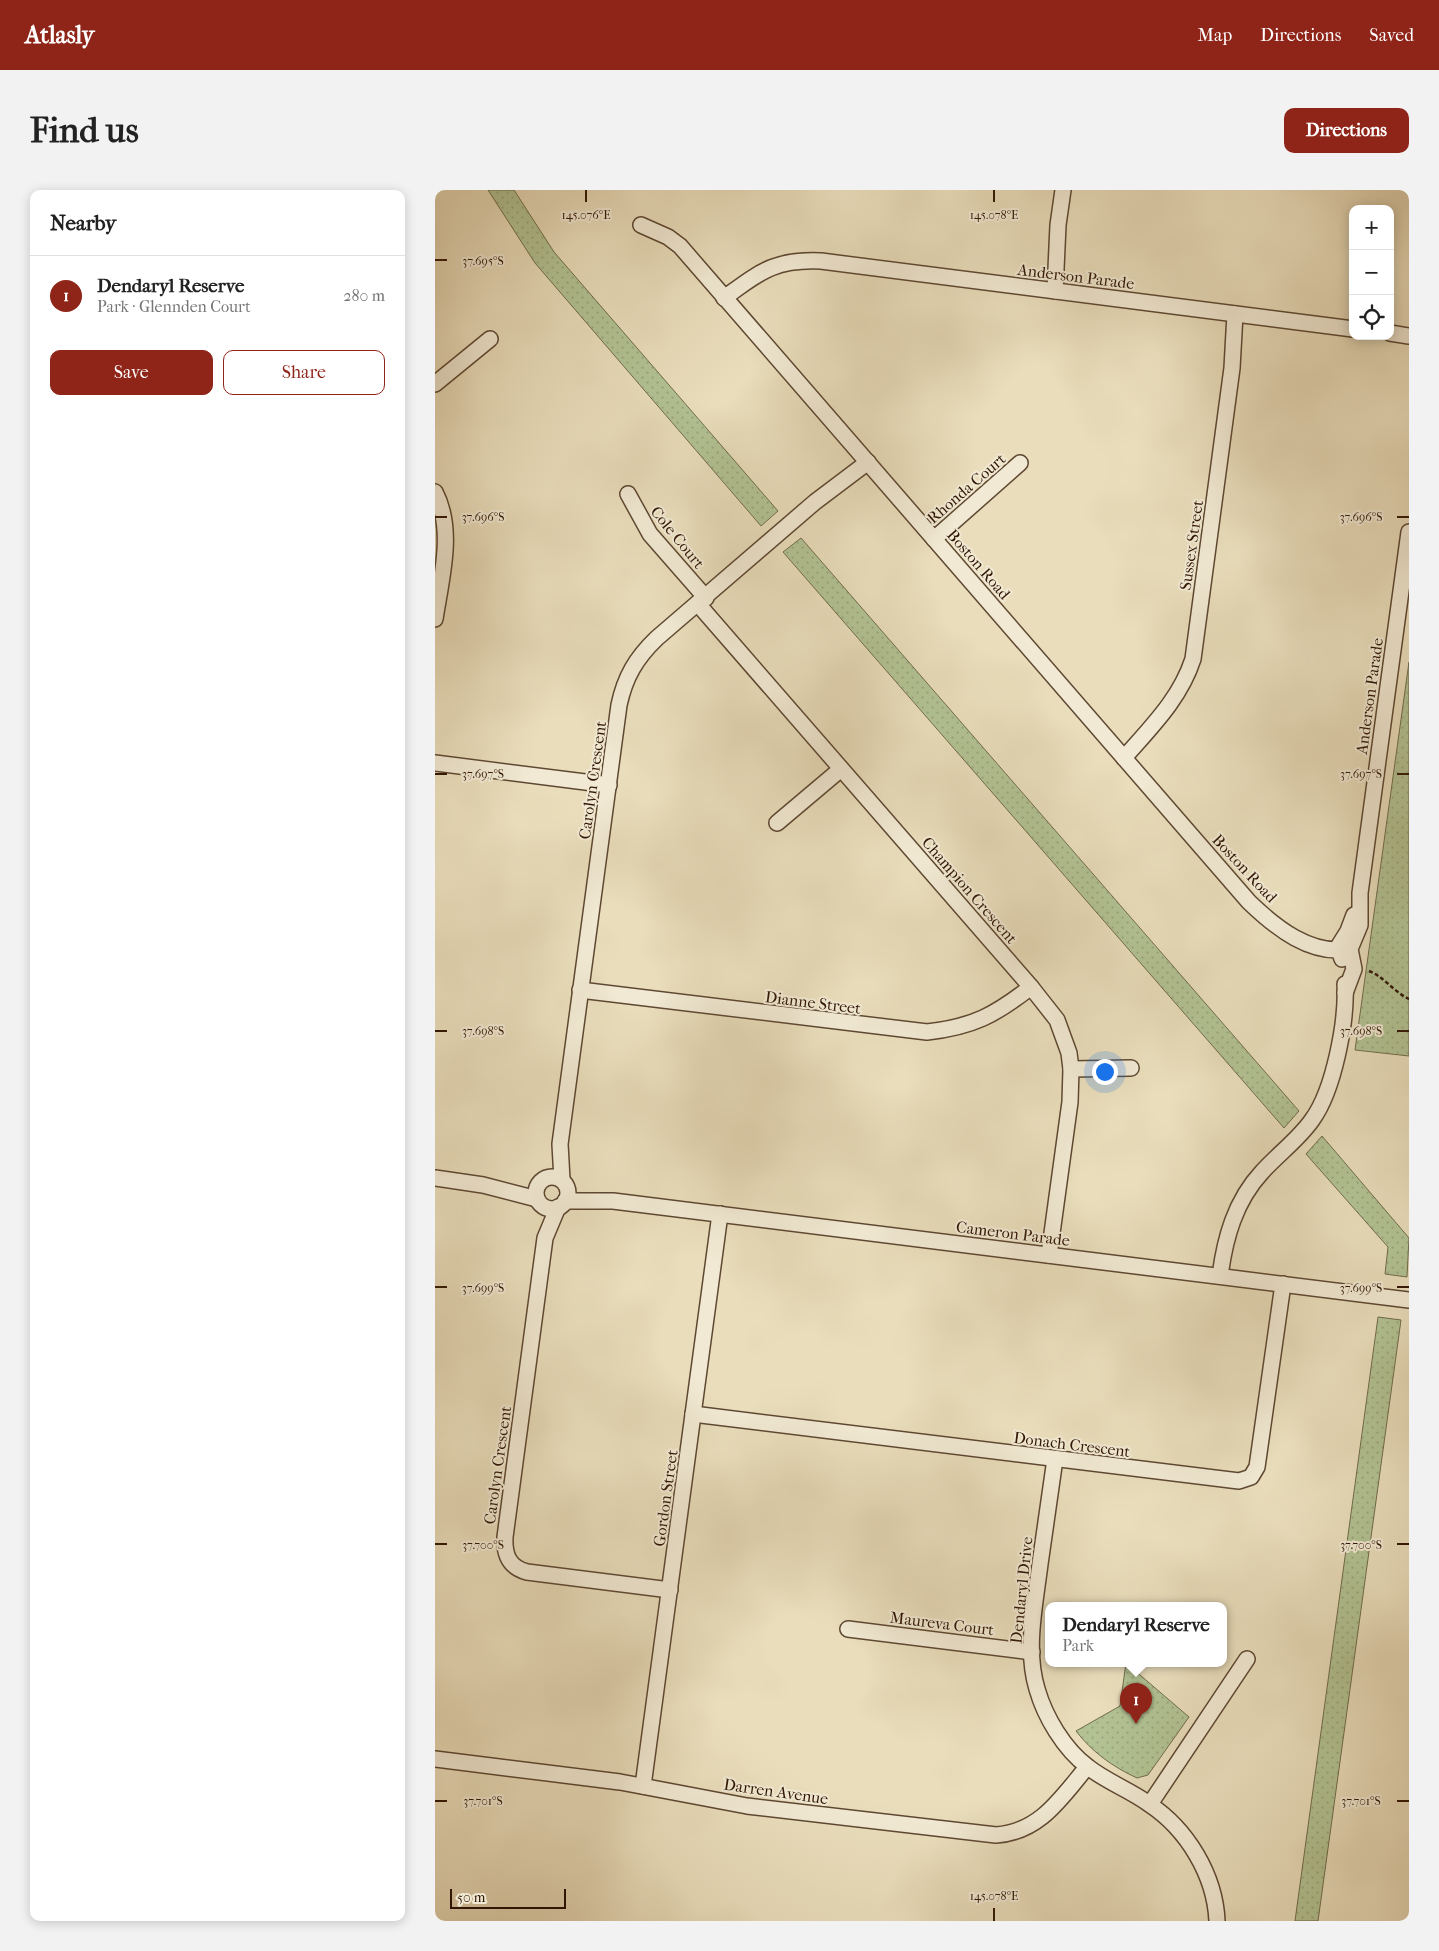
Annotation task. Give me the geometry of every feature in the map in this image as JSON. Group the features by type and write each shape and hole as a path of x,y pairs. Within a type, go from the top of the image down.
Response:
{"street":[{"path":"1050,290 1063,190"},
{"name":"Boston Road","path":"641,225 668,237 680,246 1249,902 1286,931 1342,947"},
{"name":"Anderson Parade","path":"727,302 762,270 774,265 821,261 1349,328"},
{"name":"Sussex Street","path":"1119,753 1159,718 1180,690 1193,659 1232,368 1241,338 1239,314"},
{"path":"1394,334 1409,336"},
{"path":"435,384 491,339"},
{"name":"Carolyn Crescent","path":"545,1238 563,1194 560,1144 619,705 631,668 646,649 815,502 841,474 865,459"},
{"name":"Rhonda Court","path":"934,539 1020,463"},
{"path":"435,492 445,521 435,619"},
{"name":"Cole Court","path":"628,494 650,534 702,601"},
{"name":"Anderson Parade","path":"1225,1277 1227,1232 1240,1206 1260,1173 1302,1132 1323,1102 1334,1069 1345,993 1354,969 1342,947 1360,925 1361,894 1409,532"},
{"name":"Champion Crescent","path":"702,601 841,769 1031,987 1057,1020 1069,1053 1071,1069 1069,1102 1049,1255"},
{"path":"435,763 609,785"},
{"path":"777,823 841,769"},
{"name":"Dianne Street","path":"581,990 927,1032 962,1027 978,1022 1001,1010 1031,987"},
{"path":"1071,1069 1131,1068"},
{"name":"Carolyn Crescent","path":"560,1144 541,1191 545,1238 505,1537 506,1555 513,1566 527,1572 670,1590"},
{"path":"554,1177 563,1194 548,1208 541,1191 554,1177"},
{"path":"435,1178 541,1191"},
{"name":"Cameron Parade","path":"563,1194 1409,1300"},
{"name":"Gordon Street","path":"643,1786 720,1214"},
{"name":"Donach Crescent","path":"693,1414 1230,1482 1251,1477 1257,1467 1283,1284"},
{"name":"Dendaryl Drive","path":"1055,1460 1033,1614 1032,1652 1034,1675 1044,1708 1069,1749 1087,1766 1150,1804 1171,1822 1195,1851 1210,1884 1217,1921"},
{"name":"Maureva Court","path":"848,1629 1032,1652"},
{"path":"1150,1804 1247,1660"},
{"name":"Darren Avenue","path":"435,1759 643,1786 747,1806 996,1835 1021,1831 1033,1825 1051,1809 1087,1766"}],"path":[{"path":"1365,970 1375,973 1386,984 1409,999"}],"green space":[{"path":"488,190 514,190 554,252 778,511 761,526 535,263"},
{"path":"801,538 1299,1111 1284,1128 783,552"},
{"path":"1409,662 1409,1056 1355,1050"},
{"path":"1322,1136 1409,1238 1407,1277 1385,1274 1388,1247 1306,1154"},
{"path":"1378,1317 1401,1320 1318,1921 1295,1921"},
{"path":"1125,1667 1131,1667 1189,1717 1148,1775 1137,1778 1120,1769 1089,1746 1076,1731 1120,1706"}],"place":[{"name":"Dendaryl Reserve","path":"1136,1724"}]}
